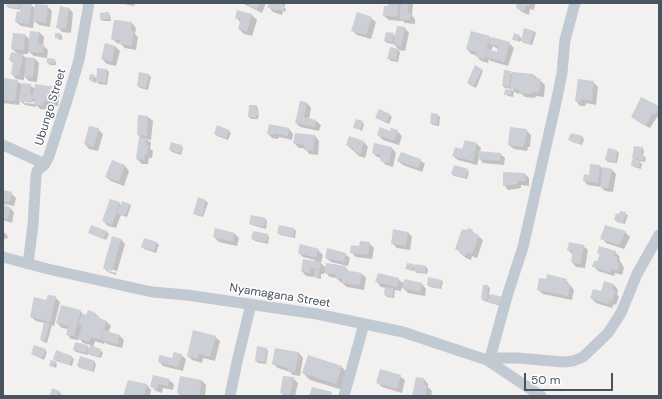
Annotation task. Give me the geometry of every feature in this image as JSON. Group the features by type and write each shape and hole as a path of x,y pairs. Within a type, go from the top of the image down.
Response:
{"street":[{"name":"Ubungo Street","path":"28,264 33,225 37,171 45,164 57,134 79,60 89,3"},
{"path":"575,3 565,40 562,73 557,98 523,247 489,359 518,358 563,362 573,361 583,357 608,333 622,313 637,274 659,235"},
{"path":"3,145 45,164"},
{"name":"Nyamagana Street","path":"3,257 152,292 187,295 317,314 403,332 489,359 541,396"},
{"path":"230,396 251,304"},
{"path":"344,396 364,324"}],"building":[{"path":"7,3 19,3 19,8 6,7"},
{"path":"21,3 32,4 29,24 15,22 17,11 20,12"},
{"path":"250,3 260,3 257,9 248,6"},
{"path":"269,3 280,3 285,6 283,11 278,9 277,11 267,7"},
{"path":"389,3 399,3 397,17 383,16 384,6 388,6"},
{"path":"401,3 409,3 408,13 411,13 410,20 399,19"},
{"path":"517,3 530,3 529,6 526,5 524,11 516,8"},
{"path":"35,4 48,5 46,23 33,21"},
{"path":"60,6 69,8 66,29 56,28"},
{"path":"237,10 252,14 247,32 238,29 241,19 235,18"},
{"path":"109,12 109,19 100,20 100,13"},
{"path":"357,12 372,17 366,35 351,31"},
{"path":"114,20 132,22 131,31 134,31 131,46 119,44 120,40 111,39"},
{"path":"397,26 405,27 401,47 393,45"},
{"path":"524,28 534,31 530,44 521,41"},
{"path":"30,31 39,32 38,44 44,44 43,53 28,52"},
{"path":"471,31 490,36 484,59 475,56 476,52 466,49"},
{"path":"386,32 394,33 392,42 384,41"},
{"path":"13,33 25,34 24,50 11,49"},
{"path":"55,33 60,33 60,38 55,38"},
{"path":"514,33 520,35 518,41 512,40"},
{"path":"491,37 510,42 504,62 485,57 487,49 497,52 498,46 489,44"},
{"path":"105,43 115,46 112,62 101,59"},
{"path":"390,47 398,49 396,60 387,59"},
{"path":"11,52 23,54 19,76 11,74 13,61 9,60"},
{"path":"26,57 35,58 33,78 24,77"},
{"path":"47,58 55,59 54,64 47,63"},
{"path":"475,65 482,69 474,86 467,83"},
{"path":"97,68 107,69 106,83 96,82"},
{"path":"504,70 511,71 509,87 502,86"},
{"path":"139,72 149,74 146,88 137,86"},
{"path":"512,72 534,74 534,78 541,79 539,93 519,93 520,90 512,89 511,95 504,95 505,89 510,90"},
{"path":"90,74 95,75 93,81 89,80"},
{"path":"4,78 18,80 15,101 3,100"},
{"path":"578,79 594,81 592,101 581,99 581,102 575,101"},
{"path":"21,83 31,84 30,94 33,95 35,84 56,87 54,102 44,101 43,106 34,104 35,99 32,98 31,103 19,101"},
{"path":"641,97 659,106 656,115 652,113 646,125 631,117"},
{"path":"300,101 307,102 304,117 316,120 315,127 295,123"},
{"path":"249,105 257,105 256,110 258,110 258,116 256,115 256,118 248,117"},
{"path":"379,109 390,114 387,122 375,118"},
{"path":"431,113 438,114 437,124 430,123"},
{"path":"138,115 148,116 147,136 137,135"},
{"path":"356,119 363,121 360,130 353,128"},
{"path":"269,124 289,128 288,136 274,133 274,135 267,134"},
{"path":"217,125 229,130 226,138 214,134"},
{"path":"89,126 99,128 94,147 84,144"},
{"path":"380,127 390,131 391,128 398,130 394,141 377,135"},
{"path":"510,127 527,129 523,147 508,145"},
{"path":"295,133 315,135 313,151 304,150 304,145 293,143"},
{"path":"571,133 583,136 580,144 568,140"},
{"path":"349,136 364,141 361,154 353,151 354,148 346,145"},
{"path":"139,137 147,138 146,145 149,145 144,160 136,159"},
{"path":"465,140 477,143 473,161 452,156 455,147 462,149"},
{"path":"171,142 182,145 180,153 169,150"},
{"path":"374,143 392,147 389,163 380,161 381,155 372,153"},
{"path":"634,146 643,147 641,154 644,155 643,160 632,158"},
{"path":"608,148 617,150 615,162 605,160"},
{"path":"478,151 501,153 500,161 478,159"},
{"path":"401,152 421,159 418,168 397,161"},
{"path":"632,159 640,161 639,167 631,166"},
{"path":"112,160 125,165 119,182 105,177"},
{"path":"590,164 600,165 598,183 583,181 584,174 589,175"},
{"path":"454,165 468,169 465,178 451,174"},
{"path":"603,167 612,169 608,188 600,187"},
{"path":"503,172 525,173 525,181 517,181 517,184 503,186"},
{"path":"3,190 12,192 10,202 3,201"},
{"path":"198,197 206,200 202,216 193,214"},
{"path":"110,199 120,202 112,225 102,221"},
{"path":"122,201 130,204 125,215 117,213"},
{"path":"3,205 10,207 8,219 3,218"},
{"path":"620,211 626,212 623,223 614,220 616,213 619,214"},
{"path":"251,215 266,218 264,227 249,224"},
{"path":"91,225 107,231 104,239 88,233"},
{"path":"279,225 294,228 293,237 277,233"},
{"path":"605,225 626,231 619,245 600,239"},
{"path":"215,228 235,233 233,242 213,237"},
{"path":"468,228 473,230 472,232 479,235 472,254 467,253 466,256 460,254 461,252 455,249 462,229 467,230"},
{"path":"393,229 408,232 406,246 391,244"},
{"path":"253,231 268,234 266,242 251,239"},
{"path":"112,236 121,239 112,271 103,268"},
{"path":"144,238 157,242 154,251 141,247"},
{"path":"360,241 370,242 368,255 350,253 351,245 359,246"},
{"path":"569,242 584,245 580,264 571,262 573,251 567,250"},
{"path":"300,244 319,249 316,258 298,253"},
{"path":"599,246 616,251 614,256 617,256 617,262 620,263 617,271 611,269 610,272 592,267 594,261 597,261 600,254 597,253"},
{"path":"327,248 346,253 344,262 325,258"},
{"path":"303,259 321,262 320,270 310,268 310,273 301,271"},
{"path":"326,263 346,266 345,270 362,273 360,285 342,283 342,279 335,278 336,274 324,273"},
{"path":"407,263 414,264 412,270 405,269"},
{"path":"415,264 426,266 425,273 414,271"},
{"path":"315,270 319,270 319,277 314,277"},
{"path":"378,273 399,278 397,287 375,282"},
{"path":"547,274 567,279 566,283 570,284 568,296 537,290 539,278 546,279"},
{"path":"428,277 441,280 440,288 427,285"},
{"path":"404,279 422,283 420,292 402,288"},
{"path":"604,281 614,284 612,290 615,291 612,301 609,300 608,304 590,298 593,289 601,291"},
{"path":"483,285 488,285 487,300 481,299"},
{"path":"385,287 394,288 392,297 384,295"},
{"path":"490,294 504,297 502,305 487,302"},
{"path":"48,295 56,296 50,322 30,317 34,297 46,300"},
{"path":"61,305 81,310 74,336 66,335 68,326 56,323"},
{"path":"88,310 96,313 95,315 99,316 99,318 107,321 100,340 91,337 89,342 78,338 82,326 78,324 82,313 86,315"},
{"path":"44,322 50,323 45,341 40,340"},
{"path":"104,330 120,335 117,344 101,340"},
{"path":"193,330 216,336 210,357 199,354 197,359 187,356"},
{"path":"75,342 88,345 86,353 73,350"},
{"path":"34,345 46,349 42,358 31,354"},
{"path":"90,345 101,349 99,357 87,353"},
{"path":"257,346 267,348 265,362 255,361"},
{"path":"275,348 299,352 295,372 288,371 288,368 272,364"},
{"path":"56,350 72,356 69,365 53,359"},
{"path":"174,352 182,354 178,367 158,362 159,355 172,358"},
{"path":"308,355 342,366 336,384 302,373"},
{"path":"80,356 95,361 92,371 77,366"},
{"path":"51,360 56,361 54,367 49,366"},
{"path":"380,369 401,375 397,389 376,383"},
{"path":"153,375 170,379 168,386 159,384 157,389 150,387"},
{"path":"180,376 202,380 199,396 188,396 177,393"},
{"path":"283,376 294,377 290,395 280,393"},
{"path":"416,377 424,378 423,385 427,385 425,396 412,396"},
{"path":"128,380 147,384 144,396 123,396"},
{"path":"312,387 332,392 331,396 309,396"},
{"path":"52,388 59,391 58,396 50,395"}]}
